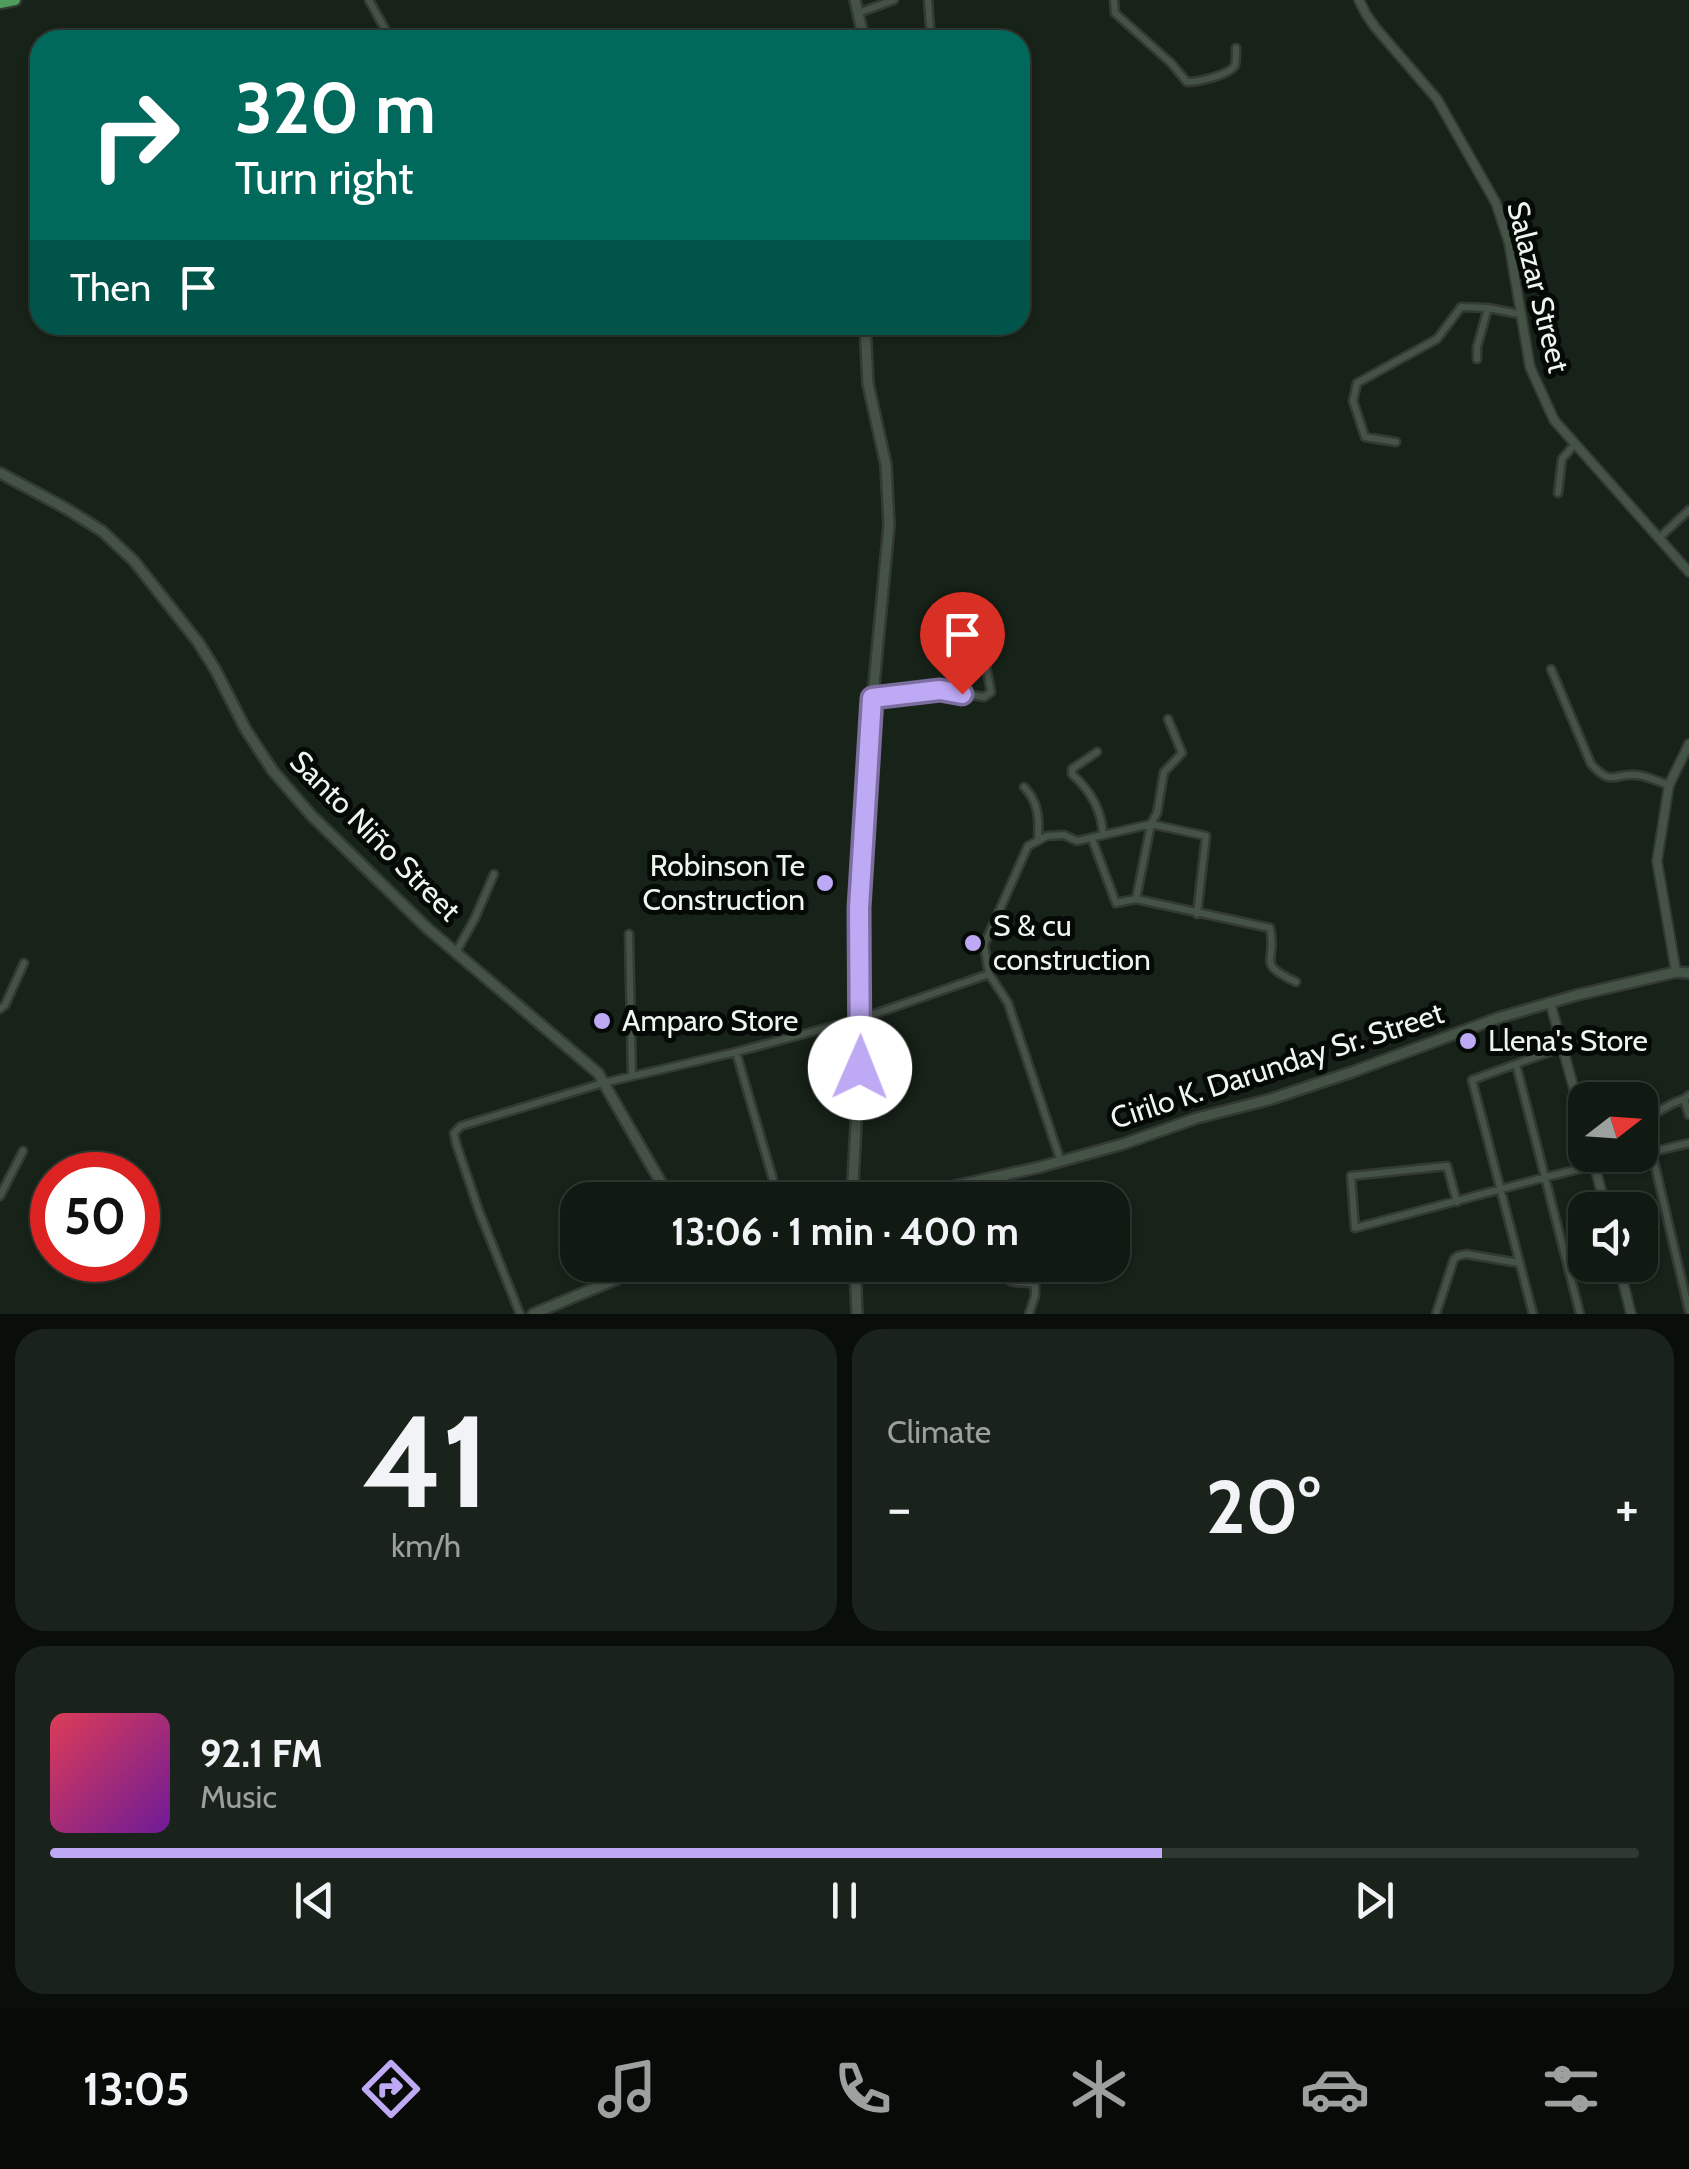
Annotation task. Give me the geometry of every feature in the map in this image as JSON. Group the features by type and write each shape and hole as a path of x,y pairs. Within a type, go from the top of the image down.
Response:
{"main road":[{"path":"0,3 15,0"},
{"path":"855,0 862,30"},
{"path":"853,1182 860,1019 860,890 889,505 884,448 868,384 866,335"},
{"name":"Santo Niño Street","path":"0,474 67,508 102,531 134,560 208,657 246,730 273,771 334,839 427,928 598,1072 661,1182"},
{"name":"Cirilo K. Darunday Sr. Street","path":"975,1182 1060,1162 1282,1095 1550,1002 1676,972 1689,973"},
{"path":"533,1314 609,1282"},
{"path":"855,1282 857,1314"}],"street":[{"path":"369,0 386,30"},
{"path":"858,13 894,0"},
{"path":"928,0 930,30"},
{"path":"1114,0 1116,14 1188,82 1232,69 1236,48"},
{"name":"Salazar Street","path":"1360,0 1375,27 1437,99 1496,203 1508,244 1530,367 1554,420 1689,572"},
{"path":"1396,442 1366,436 1353,401 1357,384 1437,339 1461,307 1519,314"},
{"path":"1476,358 1488,308"},
{"path":"1558,494 1562,459 1574,445"},
{"path":"1658,539 1689,510"},
{"path":"872,698 940,690 984,697 991,692 980,635 984,629 996,628"},
{"path":"1551,669 1591,764 1600,773 1612,779 1634,774 1669,785"},
{"path":"1136,899 1164,772 1182,753 1168,719"},
{"path":"1676,972 1657,861 1669,785 1689,744"},
{"path":"1097,752 1072,768 1072,774 1088,789 1103,835"},
{"path":"1024,787 1033,796 1039,817 1038,841"},
{"path":"1060,1162 1008,1004 989,974 984,945 1028,846 1048,836 1064,835 1077,841 1151,824 1206,836 1196,914"},
{"path":"1092,839 1116,903 1136,899 1270,928 1270,964 1274,971 1296,982"},
{"path":"456,952 494,874"},
{"path":"630,934 632,1076"},
{"path":"0,1009 24,964"},
{"path":"520,1314 478,1211 454,1133 461,1126 604,1082 860,1019 989,974"},
{"path":"1550,1002 1572,1082"},
{"path":"1533,1314 1472,1080 1562,1047"},
{"path":"736,1052 774,1182"},
{"path":"1516,1064 1580,1314"},
{"path":"1658,1112 1686,1097 1689,1115"},
{"path":"1658,1152 1689,1143"},
{"path":"0,1196 22,1152"},
{"path":"1456,1202 1447,1166 1351,1176 1354,1228 1456,1202 1546,1177 1568,1172"},
{"path":"1654,1172 1689,1311"},
{"path":"1002,1176 1006,1182"},
{"path":"1436,1314 1458,1256 1519,1263"},
{"path":"1029,1314 1035,1296 1035,1285 1030,1282"},
{"path":"1623,1282 1631,1314"}],"place":[{"name":"Robinson Te Construction","path":"825,883"},
{"name":"S & cu construction","path":"973,943"},
{"name":"Amparo Store","path":"602,1021"},
{"name":"Llena's Store","path":"1468,1041"}],"route":[{"path":"860,1068 859,908 872,698 940,690 962,694"}]}
